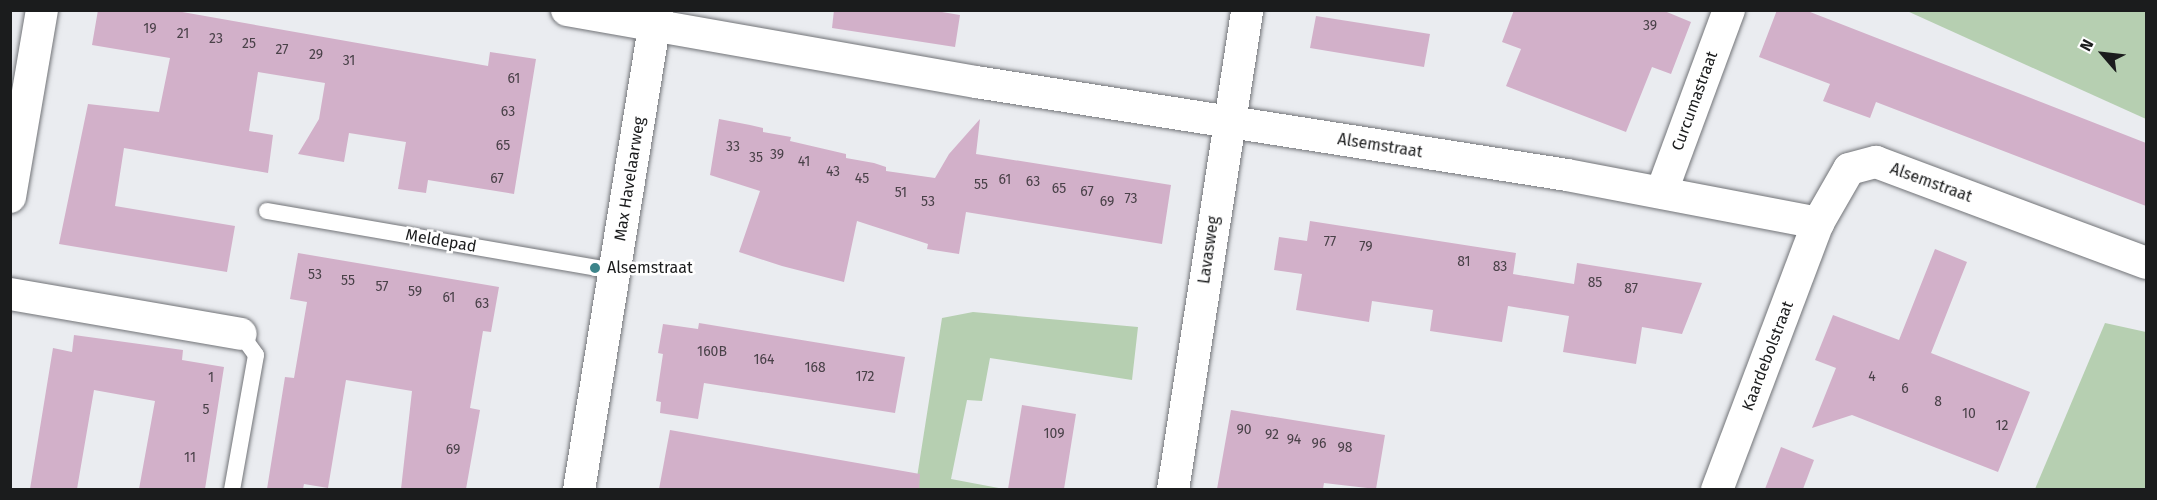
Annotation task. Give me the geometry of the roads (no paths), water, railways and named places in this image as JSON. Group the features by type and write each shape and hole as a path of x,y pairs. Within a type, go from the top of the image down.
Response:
{"street":[{"path":"10,197 42,10"},
{"name":"Alsemstraat","path":"567,10 656,17 1228,123 1662,191 1818,223 1849,169 1876,162 2146,263"},
{"name":"Lavasweg","path":"1173,489 1247,10"},
{"name":"Curcumastraat","path":"1662,191 1729,10"},
{"name":"Max Havelaarweg","path":"579,489 656,17"},
{"name":"Kaardebolstraat","path":"1717,489 1818,223"},
{"path":"10,294 241,334"}],"lane":[{"name":"Meldepad","path":"267,211 615,271"},
{"path":"232,489 256,355 241,334"}],"place":[{"name":"Alsemstraat","path":"595,268"}]}
